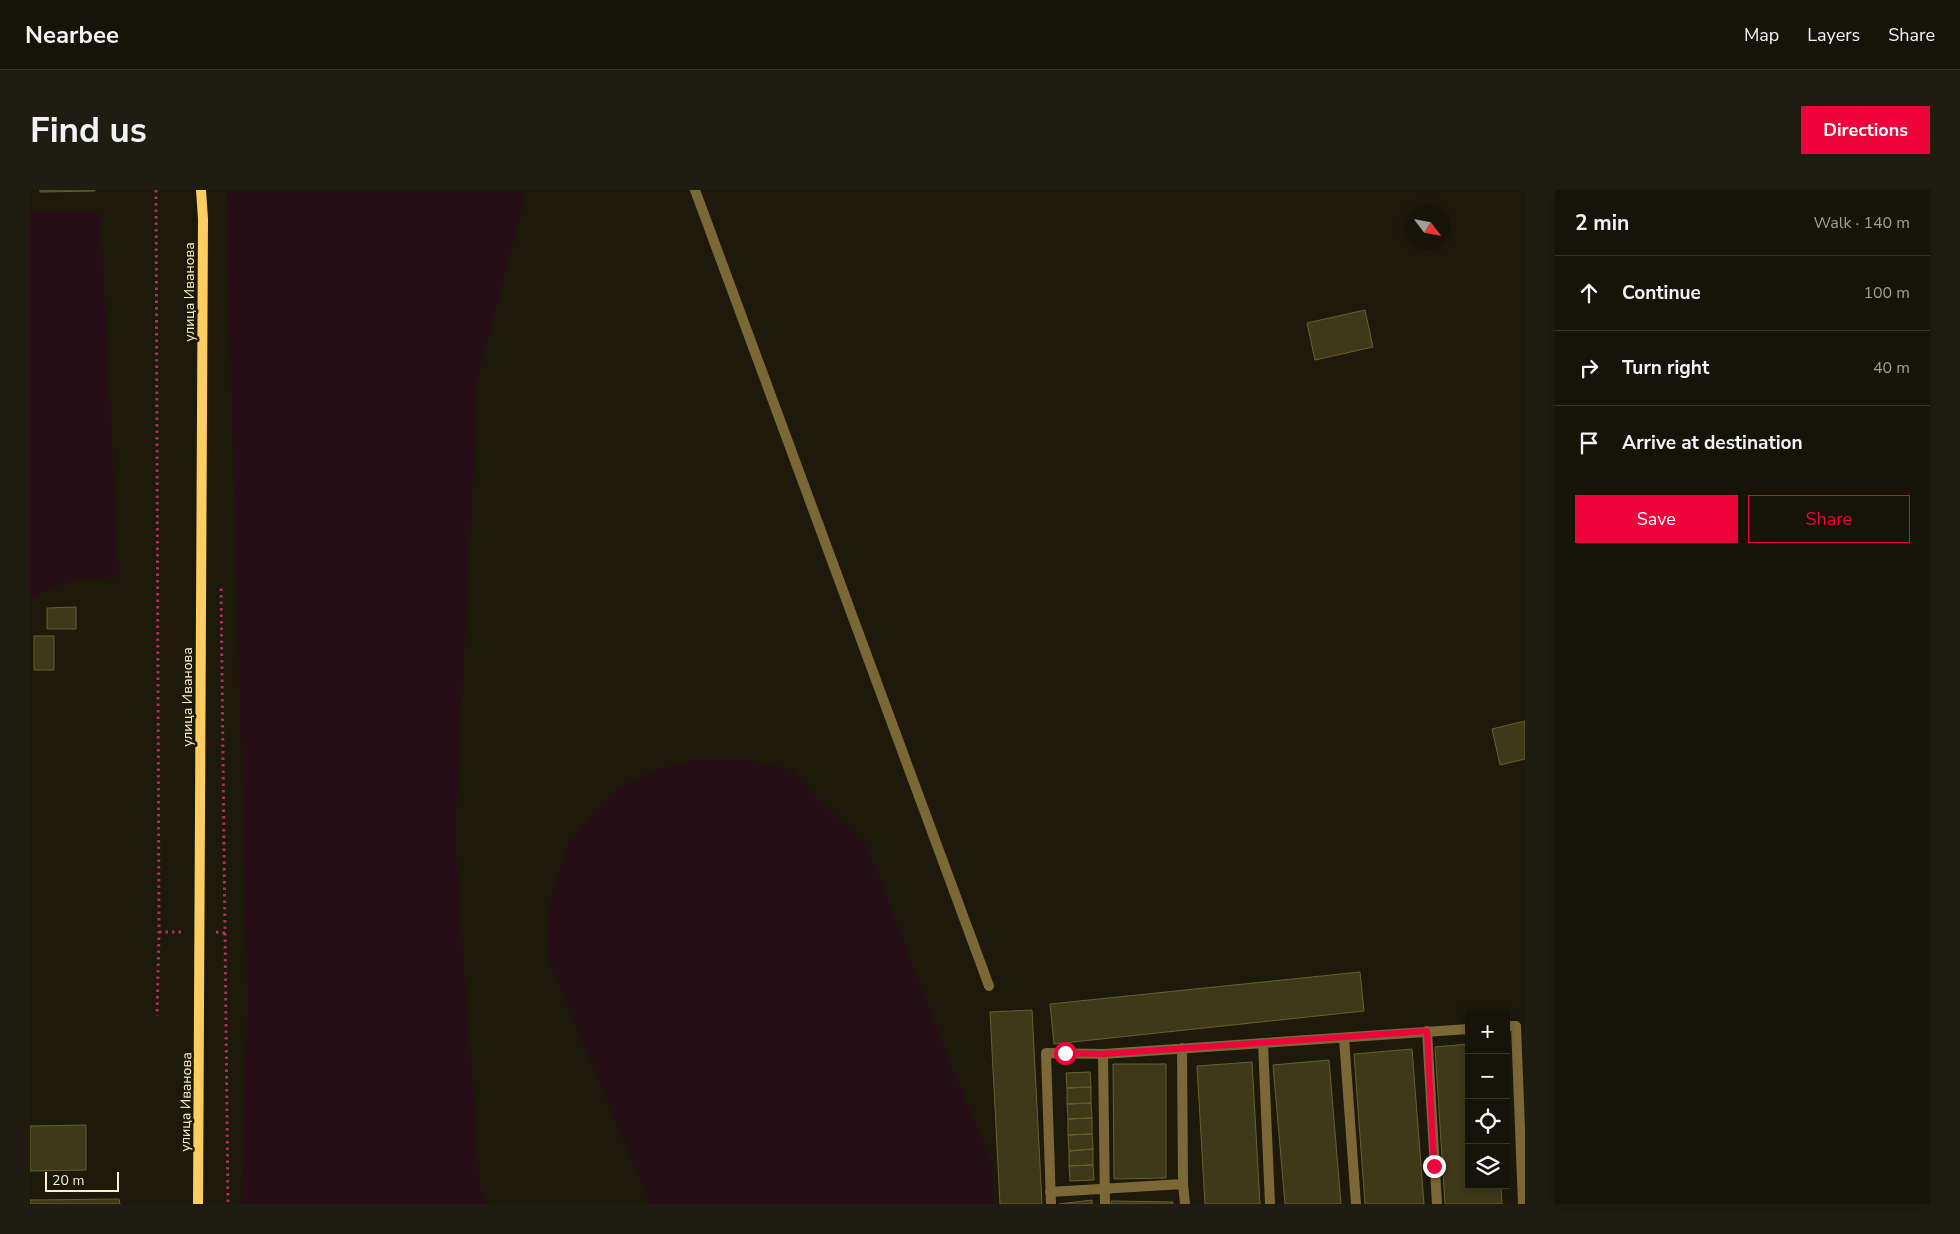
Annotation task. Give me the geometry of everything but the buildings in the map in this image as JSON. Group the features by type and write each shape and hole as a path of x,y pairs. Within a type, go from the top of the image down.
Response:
{"main road":[{"name":"улица Иванова","path":"198,1204 203,249 201,190"}],"lane":[{"path":"695,190 989,986"},
{"path":"1510,1026 1516,1026 1523,1204"},
{"path":"1051,1204 1046,1053 1103,1054 1465,1029"},
{"path":"1427,1031 1436,1204"},
{"path":"1344,1038 1356,1204"},
{"path":"1263,1043 1270,1204"},
{"path":"1182,1048 1183,1184 1185,1204"},
{"path":"1103,1054 1105,1204"},
{"path":"1050,1192 1183,1184"}],"path":[{"path":"156,190 159,922 157,1016"},
{"path":"225,933 228,1204"}],"shaded area":[{"path":"226,190 527,190 478,376 455,838 480,1190 490,1204 241,1204 248,1005"},
{"path":"30,211 100,211 119,577 76,579 30,598"},
{"path":"696,760 748,760 792,770 816,797 867,846 951,1066 992,1164 993,1204 650,1204 548,959 550,902 569,841 613,792 654,770"}],"route":[{"path":"1065,1053 1103,1054 1427,1031 1434,1166"}]}
